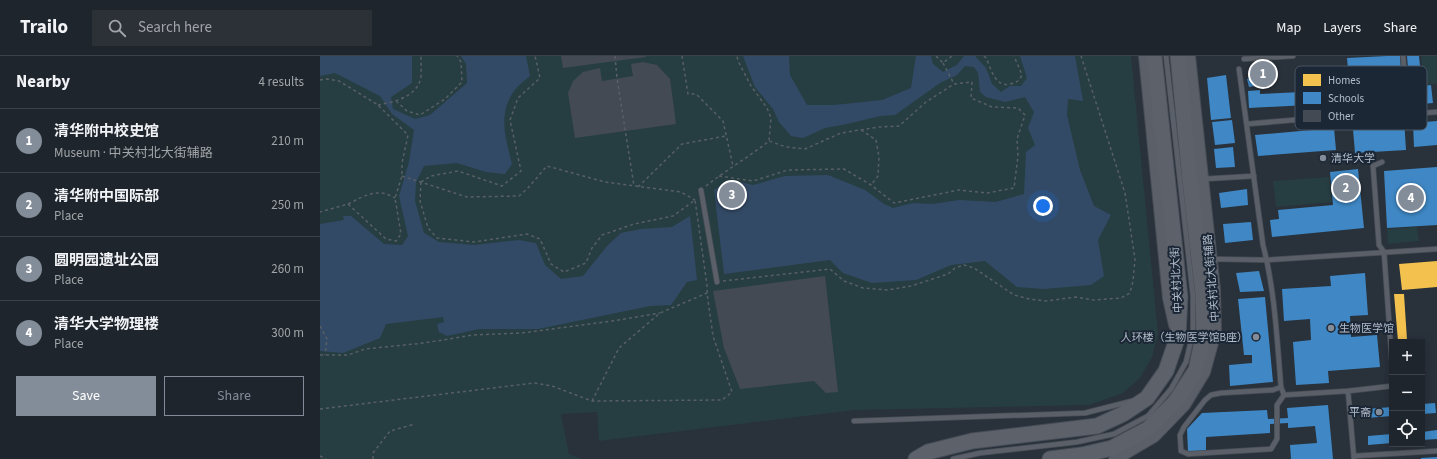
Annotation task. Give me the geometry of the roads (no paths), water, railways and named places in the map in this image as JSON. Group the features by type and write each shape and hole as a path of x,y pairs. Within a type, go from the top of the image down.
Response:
{"main road":[{"name":"中关村北大街","path":"916,459 928,452 972,440 1097,426 1123,414 1147,398 1166,371 1178,336 1180,297 1154,56"},
{"name":"中关村北大街","path":"1050,459 1082,455 1112,448 1148,429 1175,402 1196,370 1204,332 1203,294 1196,180 1178,56"}],"street":[{"path":"1145,56 1169,298 1178,336"},
{"name":"中关村北大街辅路","path":"1115,459 1154,436 1184,405 1204,372 1215,332 1214,290 1210,258 1196,180 1189,56"}],"lane":[{"name":"中关村北大街","path":"953,459 980,453 1077,442 1114,434 1148,416 1171,389 1186,362 1193,332 1193,296 1166,56"},
{"path":"1244,59 1293,56"},
{"path":"1403,56 1404,66"},
{"path":"1239,69 1263,245 1267,260 1275,316 1281,387 1284,395"},
{"path":"1427,113 1437,112"},
{"path":"1247,124 1295,120"},
{"path":"1382,162 1373,166 1379,245 1384,252 1390,339"},
{"path":"1196,180 1254,176"},
{"path":"701,190 717,282"},
{"path":"1210,258 1267,260 1437,249"},
{"path":"1284,395 1348,391 1389,386"},
{"path":"1281,387 1273,390 1211,395 1205,400 1184,427 1180,435 1181,451 1188,454 1271,449 1277,439 1277,405 1284,395"},
{"path":"1348,391 1354,458 1437,450"},
{"path":"854,421 1085,413 1147,398"}],"water":[{"path":"320,56 412,56 412,83 391,97 393,109 415,119 430,115 467,83 466,64 461,56 526,56 530,76 514,91 505,111 504,129 512,164 505,174 486,172 457,163 424,166 416,182 415,201 424,233 439,242 474,245 519,240 536,243 545,265 561,279 583,276 607,246 621,233 641,229 672,227 690,216 697,280 687,282 671,305 650,306 538,329 479,329 447,336 439,332 437,324 444,322 443,317 386,324 380,338 343,353 320,351 320,224 344,220 343,216 351,216 384,244 402,245 408,236 399,196 409,162 414,130 392,114 380,96 335,73 320,76"},
{"path":"743,56 789,56 790,75 807,105 834,105 882,100 911,88 916,56 931,56 933,64 943,72 957,65 964,56 975,56 986,68 992,84 1001,92 1010,86 1021,86 1027,78 1020,56 1075,56 1083,101 1068,99 1067,115 1080,170 1094,206 1111,215 1098,240 1104,276 1091,285 1044,289 1017,287 985,261 951,265 916,280 872,283 843,273 830,260 724,274 714,190 722,184 736,181 753,185 785,176 828,175 865,190 884,204 893,208 913,203 933,204 959,200 996,202 1024,194 1026,152 1035,145 1028,128 1034,112 1025,97 1005,102 986,97 980,92 978,73 974,67 965,66 957,75 940,83 895,115 880,116 825,128 803,138 791,136 779,122 773,109 755,87"}],"place":[{"name":"清华附中校史馆","path":"1263,74"},
{"name":"清华大学","path":"1323,158"},
{"name":"清华附中国际部","path":"1346,188"},
{"name":"圆明园遗址公园","path":"732,195"},
{"name":"清华大学物理楼","path":"1411,198"},
{"name":"生物医学馆","path":"1331,328"},
{"name":"人环楼（生物医学馆B座）","path":"1256,337"},
{"name":"平斋","path":"1379,412"}]}
